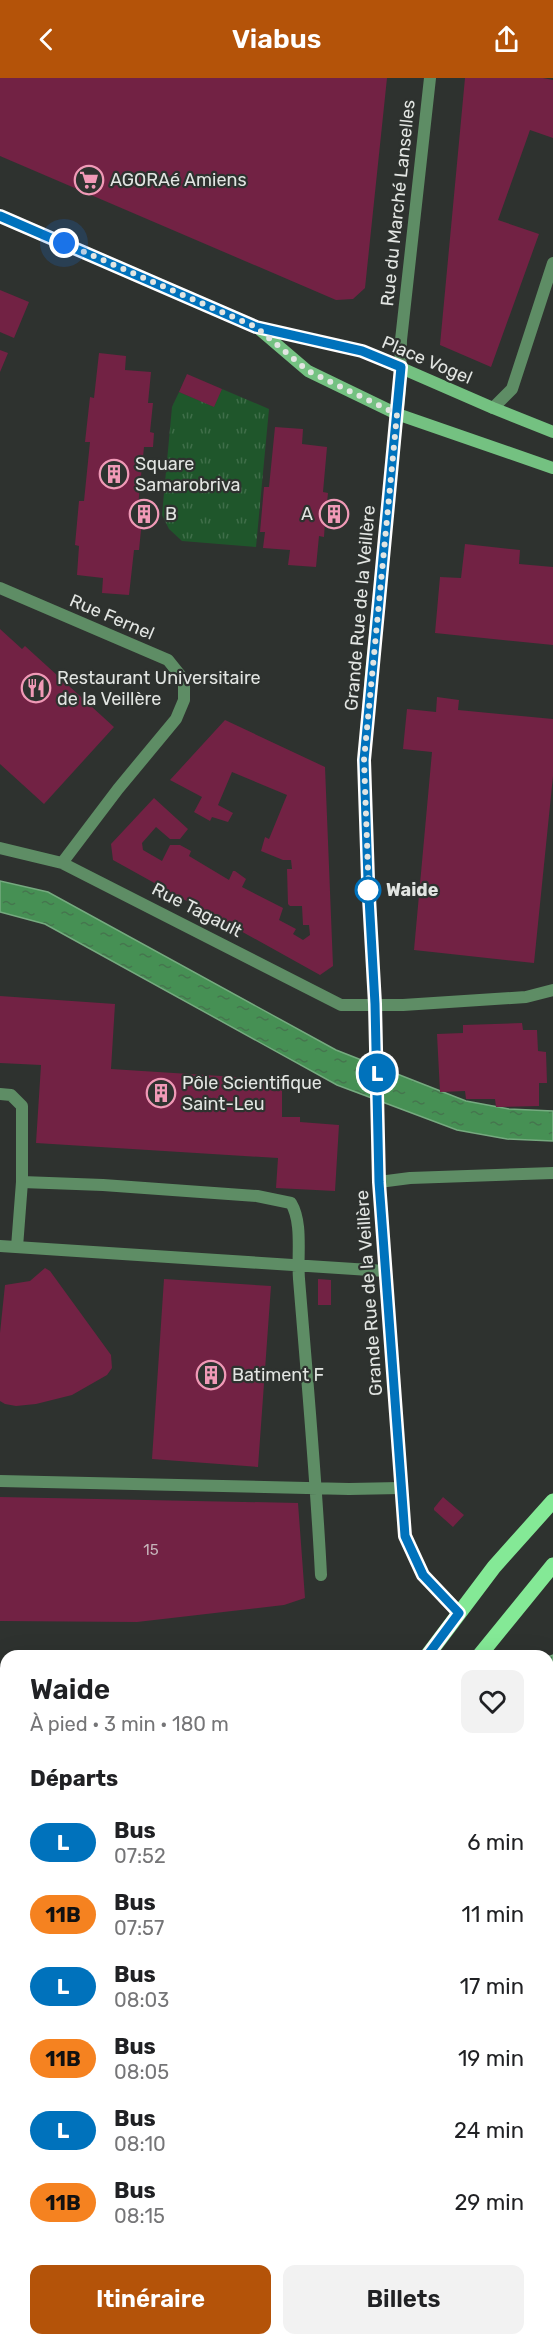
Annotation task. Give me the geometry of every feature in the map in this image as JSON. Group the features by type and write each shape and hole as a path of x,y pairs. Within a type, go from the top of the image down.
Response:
{"main road":[{"path":"0,216 256,327 308,371 397,414 553,468"},
{"name":"Place Vogel","path":"256,327 362,351 553,432"},
{"path":"431,1650 494,1567 553,1501"},
{"path":"484,1650 553,1565"}],"street":[{"name":"Rue du Marché Lanselles","path":"397,414 401,340 430,78"},
{"path":"493,408 512,389 553,263"},
{"name":"Grande Rue de la Veillère","path":"397,414 364,760 375,1004 379,1182 405,1536 423,1575 459,1613"},
{"name":"Rue Fernel","path":"0,588 168,660 184,680 184,700 176,719 62,862"},
{"name":"Rue Tagault","path":"0,848 62,862 341,1005 404,1005 526,997 553,990"},
{"path":"0,1094 11,1095 22,1106 22,1182 17,1247"},
{"path":"379,1182 410,1178 553,1173"},
{"path":"22,1182 103,1185 257,1196 291,1203 297,1213 297,1266 321,1575"},
{"path":"0,1246 384,1271"},
{"path":"0,1481 316,1489 400,1488"}],"green space":[{"path":"222,389 269,409 256,547 182,541 169,529 162,515 172,407 179,392 213,406"}],"water":[{"path":"0,881 48,892 336,1050 466,1101 509,1109 553,1111 553,1141 507,1139 457,1130 337,1085 45,924 0,912"}],"building":[{"path":"0,78 387,78 365,288 353,299 336,300 0,156"},
{"path":"465,78 553,80 553,138 530,130 498,220 539,234 491,367 440,345"},
{"path":"0,290 29,302 14,338 0,332"},
{"path":"0,350 8,353 0,372"},
{"name":"Square Samarobriva","path":"99,353 126,356 125,370 151,372 148,403 153,403 150,432 154,433 153,447 144,447 138,506 147,507 146,521 142,520 139,550 134,550 129,595 102,593 103,578 77,575 79,546 75,545 79,501 84,501 90,442 85,442 90,397 94,398"},
{"path":"187,374 222,389 214,407 179,392"},
{"name":"Square Samarobriva","path":"275,427 303,429 302,444 327,447 323,492 328,493 327,503 344,505 342,524 325,522 324,537 319,536 316,567 288,565 290,550 263,548 265,532 260,532 264,487 269,487"},
{"path":"465,544 520,550 519,564 553,567 553,645 435,633 440,577 461,578"},
{"name":"Restaurant Universitaire de la Veillère","path":"0,629 22,649 25,646 114,727 44,804 0,764"},
{"path":"437,697 459,700 458,710 553,719 553,776 534,963 414,950 432,752 403,749 407,709 436,712"},
{"path":"225,720 325,767 333,966 320,975 113,860 111,844 154,798 188,829 180,839 170,839 156,827 142,843 143,850 162,861 170,845 180,845 191,851 189,856 229,880 235,871 246,879 242,887 283,908 279,920 296,929 293,934 303,940 310,935 309,925 303,925 302,906 288,904 287,869 292,869 291,860 283,860 261,851 265,837 269,839 287,795 232,772 218,805 233,813 228,822 212,817 210,821 194,812 202,797 170,780"},
{"name":"Pôle Scientifique Saint-Leu","path":"0,996 115,1004 111,1069 252,1078 276,1082 282,1088 282,1117 300,1117 300,1122 339,1125 335,1191 276,1188 278,1158 36,1143 41,1065 0,1063"},
{"path":"522,1023 523,1030 537,1030 538,1051 546,1052 547,1083 539,1083 539,1106 496,1107 495,1099 466,1099 465,1091 440,1092 437,1034 463,1033 463,1025"},
{"path":"45,1268 50,1271 111,1355 112,1368 107,1375 72,1395 36,1404 16,1406 5,1404 0,1401 0,1333 5,1285 30,1281"},
{"name":"Batiment F","path":"164,1279 271,1286 258,1467 152,1459"},
{"path":"318,1279 331,1280 331,1305 318,1305"},
{"path":"0,1497 298,1503 305,1598 284,1605 137,1622 0,1621"},
{"path":"443,1497 464,1515 453,1527 434,1510"}],"bus line":[{"name":"L","path":"0,216 256,327 362,351 401,367 364,760 377,1055 376,1112 379,1182 405,1536 423,1575 459,1613 431,1650"}],"place":[{"name":"AGORAé Amiens","path":"89,180"},
{"name":"Square Samarobriva","path":"114,474"},
{"name":"B","path":"144,514"},
{"name":"A","path":"334,514"},
{"name":"Restaurant Universitaire de la Veillère","path":"36,688"},
{"name":"Waide","path":"368,890"},
{"name":"Pôle Scientifique Saint-Leu","path":"161,1093"},
{"name":"Batiment F","path":"211,1375"}],"route":[{"path":"64,243 256,327 308,371 397,414 364,760 369,897 368,890"}]}
